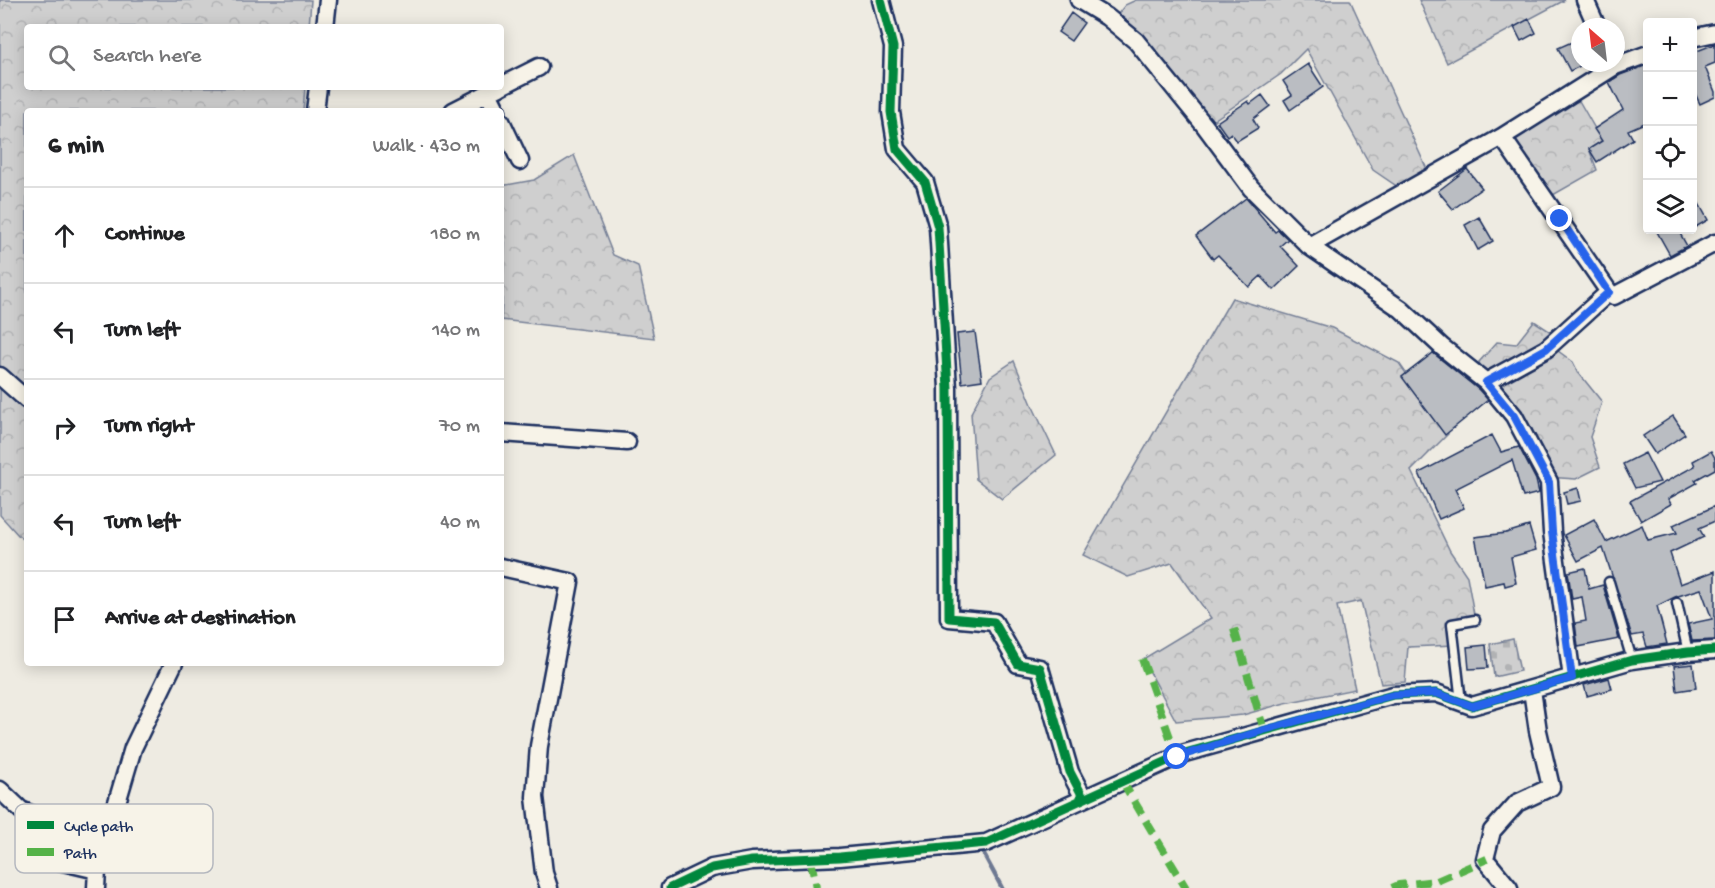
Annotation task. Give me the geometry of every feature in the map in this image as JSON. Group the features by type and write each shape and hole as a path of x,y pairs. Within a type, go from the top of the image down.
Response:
{"street":[{"path":"325,24 328,0"},
{"path":"881,0 893,47 891,112 897,149 925,182 938,227 948,388 949,618 994,622 1018,664 1040,668 1070,772 1081,793 1081,799"},
{"path":"1079,0 1107,17 1136,42 1205,126 1251,188 1309,246 1401,309 1442,347 1486,382 1514,416 1549,482 1552,532 1572,678"},
{"path":"1585,0 1593,18"},
{"path":"1697,37 1715,33"},
{"path":"1625,61 1643,55"},
{"path":"504,85 539,67"},
{"path":"1309,246 1502,136 1603,72"},
{"path":"315,108 318,90"},
{"path":"459,108 494,90"},
{"path":"496,90 497,108"},
{"path":"504,128 519,161"},
{"path":"1502,136 1609,292 1614,296 1715,243"},
{"path":"1486,382 1546,349 1609,292"},
{"path":"0,376 24,397"},
{"path":"504,433 627,442"},
{"path":"504,568 570,582 539,746 535,797 544,873 549,888"},
{"path":"670,888 712,868 752,861 840,857 986,843 1185,753 1393,695 1436,693 1472,706 1632,660 1715,650"},
{"path":"116,804 133,748 173,666"},
{"path":"1509,888 1485,859 1492,831 1518,803 1551,787 1538,731 1532,690"},
{"path":"0,790 15,804"},
{"path":"96,888 97,873"}],"lane":[{"path":"1609,582 1632,660"},
{"path":"1677,603 1688,652"},
{"path":"1461,702 1452,624 1475,620"}],"green space":[{"path":"0,0 311,0 309,24 24,24 24,90 305,90 303,108 24,108 24,540 0,515"},
{"path":"1136,0 1350,0 1430,176 1404,191 1373,170 1306,49 1281,74 1205,126 1136,42 1118,14 1125,5"},
{"path":"1419,0 1565,0 1447,63"},
{"path":"1574,92 1602,141 1589,149 1597,170 1546,199 1505,141"},
{"path":"574,155 613,255 638,266 654,338 504,320 504,185 534,180"},
{"path":"1232,298 1332,328 1399,363 1448,434 1411,471 1450,551 1467,576 1475,620 1453,624 1455,645 1408,647 1405,682 1381,684 1361,601 1337,606 1355,689 1285,703 1243,715 1176,721 1143,659 1211,618 1172,563 1128,577 1083,555"},
{"path":"1534,321 1554,334 1550,345 1573,362 1578,372 1602,402 1590,437 1600,467 1576,479 1546,477 1486,382 1479,362 1497,342 1516,344"},
{"path":"1014,361 1056,455 1002,499 976,479 971,413 990,377"},
{"path":"1513,639 1520,671 1494,677 1490,644"}],"building":[{"path":"1071,13 1084,23 1071,41 1058,32"},
{"path":"1529,19 1536,33 1521,41 1514,27"},
{"path":"1571,42 1571,70 1570,71 1558,48"},
{"path":"1715,44 1715,63 1705,67 1715,97 1700,104 1697,98 1697,51"},
{"path":"1308,64 1323,87 1290,110 1284,100 1292,95 1283,81"},
{"path":"1643,66 1643,124 1628,130 1633,139 1597,162 1589,149 1602,141 1594,129 1623,110 1609,82 1620,75"},
{"path":"1262,95 1270,106 1253,119 1258,128 1237,141 1231,133 1227,136 1217,122 1248,101 1250,104"},
{"path":"1467,169 1482,188 1453,209 1438,191"},
{"path":"1246,198 1275,232 1278,230 1288,239 1280,246 1299,266 1274,290 1261,276 1249,287 1218,255 1213,259 1196,236"},
{"path":"1697,200 1708,220 1697,226"},
{"path":"1479,217 1493,241 1478,250 1465,225"},
{"path":"1658,234 1680,234 1687,246 1670,255"},
{"path":"975,332 982,380 962,383 957,334"},
{"path":"1433,353 1488,400 1445,435 1402,377"},
{"path":"1673,416 1685,434 1655,454 1643,436"},
{"path":"1492,435 1501,452 1519,447 1536,480 1539,493 1523,497 1512,460 1455,489 1464,508 1439,519 1419,473"},
{"path":"1711,451 1715,458 1715,469 1695,480 1697,483 1668,499 1671,504 1641,521 1630,501 1695,466 1693,461"},
{"path":"1645,453 1660,482 1635,488 1623,464"},
{"path":"1578,488 1581,501 1567,504 1564,492"},
{"path":"1715,506 1715,521 1699,528 1704,537 1670,553 1680,584 1715,571 1715,640 1692,641 1688,624 1712,619 1701,589 1675,597 1657,606 1667,644 1647,647 1643,634 1632,636 1603,548 1578,561 1564,535 1594,519 1606,542 1642,525 1648,540 1677,533 1673,525"},
{"path":"1529,526 1536,550 1511,557 1516,583 1505,586 1504,582 1485,586 1475,537 1506,533"},
{"path":"1585,568 1589,589 1603,585 1619,639 1578,647 1575,623 1586,621 1582,597 1572,599 1568,572"},
{"path":"1486,645 1488,668 1469,669 1467,647"},
{"path":"1693,664 1696,688 1677,691 1674,666"},
{"path":"1609,678 1612,689 1587,696 1584,685"}],"waterway":[{"path":"982,851 1002,888"}],"marked path":[{"path":"1234,629 1264,730"},
{"path":"1142,659 1177,757"},
{"path":"1122,781 1186,888"},
{"path":"811,859 816,888"},
{"path":"1392,888 1399,885 1437,881 1487,859"}],"cycle path":[{"path":"881,0 893,47 891,112 897,149 925,182 938,227 948,388 949,618 994,622 1018,664 1040,668 1070,772 1081,793 1081,799"},
{"path":"670,888 712,868 752,861 840,857 986,843 1185,753 1393,695 1436,693 1472,706 1632,660 1715,650"}],"route":[{"path":"1177,757 1264,730 1393,695 1436,693 1472,706 1572,678 1552,532 1549,482 1514,416 1486,382 1546,349 1609,292 1560,219"}]}
